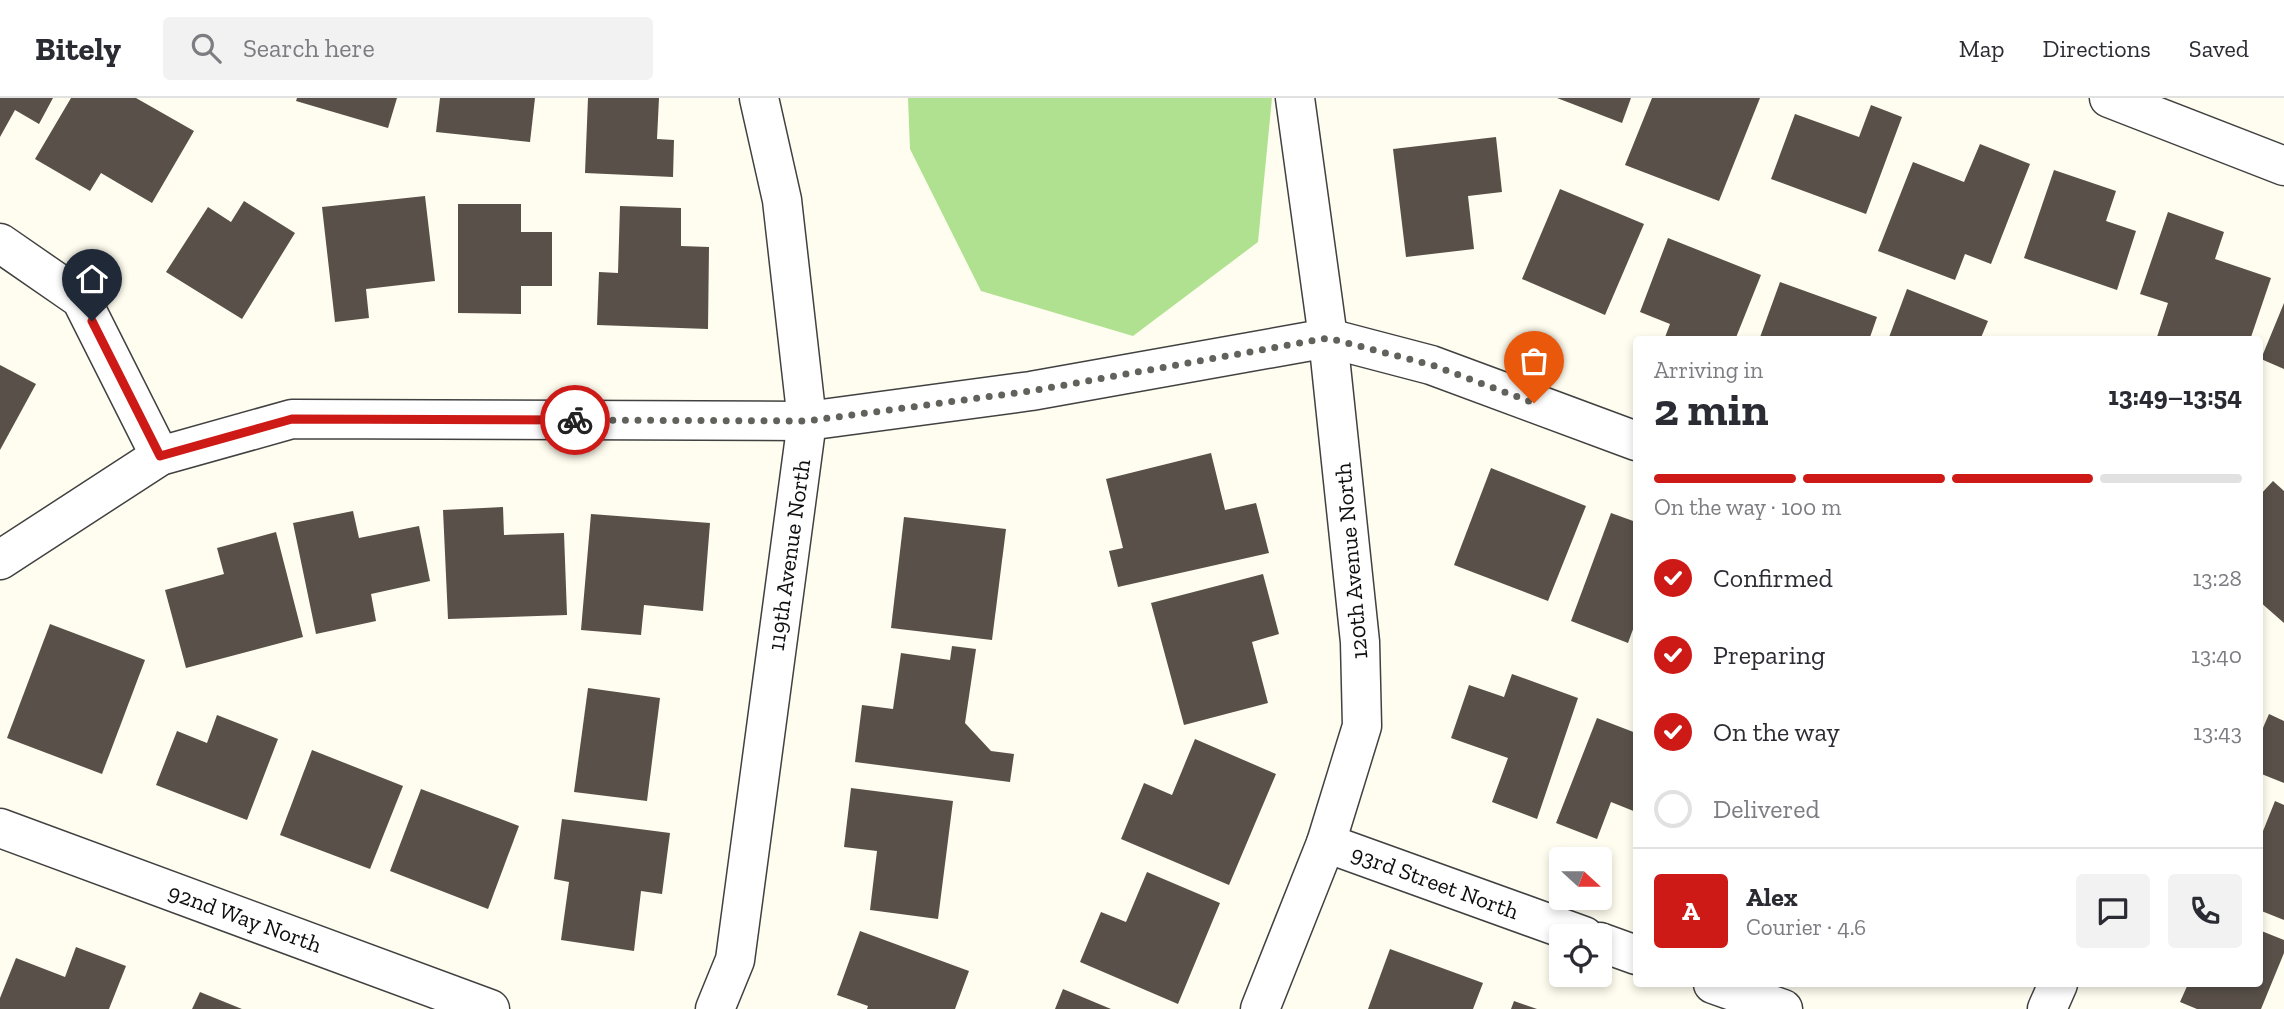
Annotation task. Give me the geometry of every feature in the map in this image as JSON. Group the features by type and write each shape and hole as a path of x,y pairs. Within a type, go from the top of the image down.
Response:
{"street":[{"name":"119th Avenue North","path":"715,1009 735,960 807,421 782,200 759,98"},
{"name":"120th Avenue North","path":"1259,1009 1326,842 1363,726 1360,642 1328,338 1294,98"},
{"path":"2109,98 2284,166"},
{"path":"0,243 81,299 160,456"},
{"path":"0,561 160,456 292,419 807,421 1031,391 1328,338 1432,365 1633,440"},
{"name":"92nd Way North","path":"0,828 490,1009"},
{"name":"93rd Street North","path":"1326,842 1551,924"},
{"path":"1612,946 1633,954"},
{"path":"1721,987 1783,1009"},
{"path":"2047,1009 2057,987"}],"green space":[{"path":"908,98 1272,98 1258,242 1133,336 981,291 910,149"}],"building":[{"path":"0,98 53,98 39,124 15,110 0,137"},
{"path":"71,98 136,98 194,131 152,203 101,173 90,191 35,159"},
{"path":"297,98 397,98 388,128 296,101"},
{"path":"440,98 535,98 530,142 436,132"},
{"path":"588,98 659,98 657,139 674,140 673,177 585,173"},
{"path":"1557,98 1631,98 1622,123"},
{"path":"1652,98 1760,98 1719,201 1625,165"},
{"path":"1871,105 1902,117 1866,214 1771,179 1795,114 1859,137"},
{"path":"1496,137 1502,192 1468,196 1474,249 1406,257 1393,149"},
{"path":"1980,144 2030,164 1991,264 1965,254 1955,280 1878,251 1913,162 1964,182"},
{"path":"2054,170 2116,191 2106,221 2136,231 2117,290 2024,258"},
{"path":"1560,189 1644,224 1605,315 1522,279"},
{"path":"425,196 435,281 366,289 369,318 335,322 322,207"},
{"path":"244,201 295,233 242,319 166,272 208,207 231,222"},
{"path":"458,204 521,204 521,232 552,232 552,286 521,286 521,314 458,313"},
{"path":"620,206 681,208 681,246 709,247 708,329 597,325 599,272 618,273"},
{"path":"2168,212 2224,232 2215,259 2271,278 2251,336 2157,336 2168,303 2140,294"},
{"path":"1668,238 1761,275 1737,336 1666,336 1670,324 1640,312"},
{"path":"1780,282 1877,317 1870,336 1760,336"},
{"path":"1907,289 1988,321 1982,336 1889,336"},
{"path":"2284,303 2284,369 2263,360"},
{"path":"0,365 36,384 0,450"},
{"path":"1211,453 1225,510 1256,503 1269,553 1118,587 1109,551 1123,548 1106,479"},
{"path":"1491,468 1586,506 1548,601 1454,565"},
{"path":"2273,481 2284,491 2284,623 2263,605 2263,492"},
{"path":"503,507 504,535 564,533 567,615 448,619 443,510"},
{"path":"353,511 359,538 419,526 430,581 371,594 376,621 316,634 293,523"},
{"path":"1611,513 1633,521 1633,629 1628,643 1571,621"},
{"path":"591,514 710,523 703,611 644,605 641,635 581,630"},
{"path":"904,517 1006,529 992,640 891,628"},
{"path":"276,532 303,637 186,668 165,590 224,574 217,548"},
{"path":"1263,574 1279,634 1252,642 1268,703 1184,725 1151,603"},
{"path":"50,624 145,660 102,774 7,738"},
{"path":"952,646 976,649 965,723 991,751 1014,754 1010,782 855,762 862,705 893,709 901,653 950,660"},
{"path":"1512,674 1578,698 1537,819 1492,802 1508,758 1451,738 1469,685 1504,697"},
{"path":"588,688 660,698 647,801 574,792"},
{"path":"2269,714 2284,721 2284,783 2263,775 2263,728"},
{"path":"217,715 278,739 247,820 156,785 177,731 207,743"},
{"path":"1597,718 1633,732 1633,811 1611,802 1597,839 1556,823"},
{"path":"1195,739 1276,774 1229,885 1121,839 1144,783 1172,795"},
{"path":"312,750 403,786 370,869 280,835"},
{"path":"851,788 953,801 938,919 870,910 877,851 844,847"},
{"path":"421,789 519,826 488,909 390,871"},
{"path":"2275,801 2284,805 2284,920 2263,912 2263,831"},
{"path":"562,819 670,833 662,894 641,891 634,951 561,940 569,882 554,879"},
{"path":"1147,872 1220,903 1178,1004 1080,962 1101,912 1126,922"},
{"path":"860,931 969,971 955,1009 867,1009 868,1006 837,995"},
{"path":"2263,932 2284,940 2284,953 2261,1009 2197,1009 2180,1002 2187,987 2263,987"},
{"path":"76,947 126,966 109,1009 0,1009 0,998 16,958 65,977"},
{"path":"1390,949 1483,983 1473,1009 1368,1009"},
{"path":"1063,989 1111,1009 1055,1009"},
{"path":"200,992 242,1009 192,1009"},
{"path":"1514,1001 1537,1009 1511,1009"}],"way so far":[{"path":"575,420 807,421 1031,391 1328,338 1432,365 1534,403"}],"route":[{"path":"92,321 160,456 292,419 575,420"}]}
